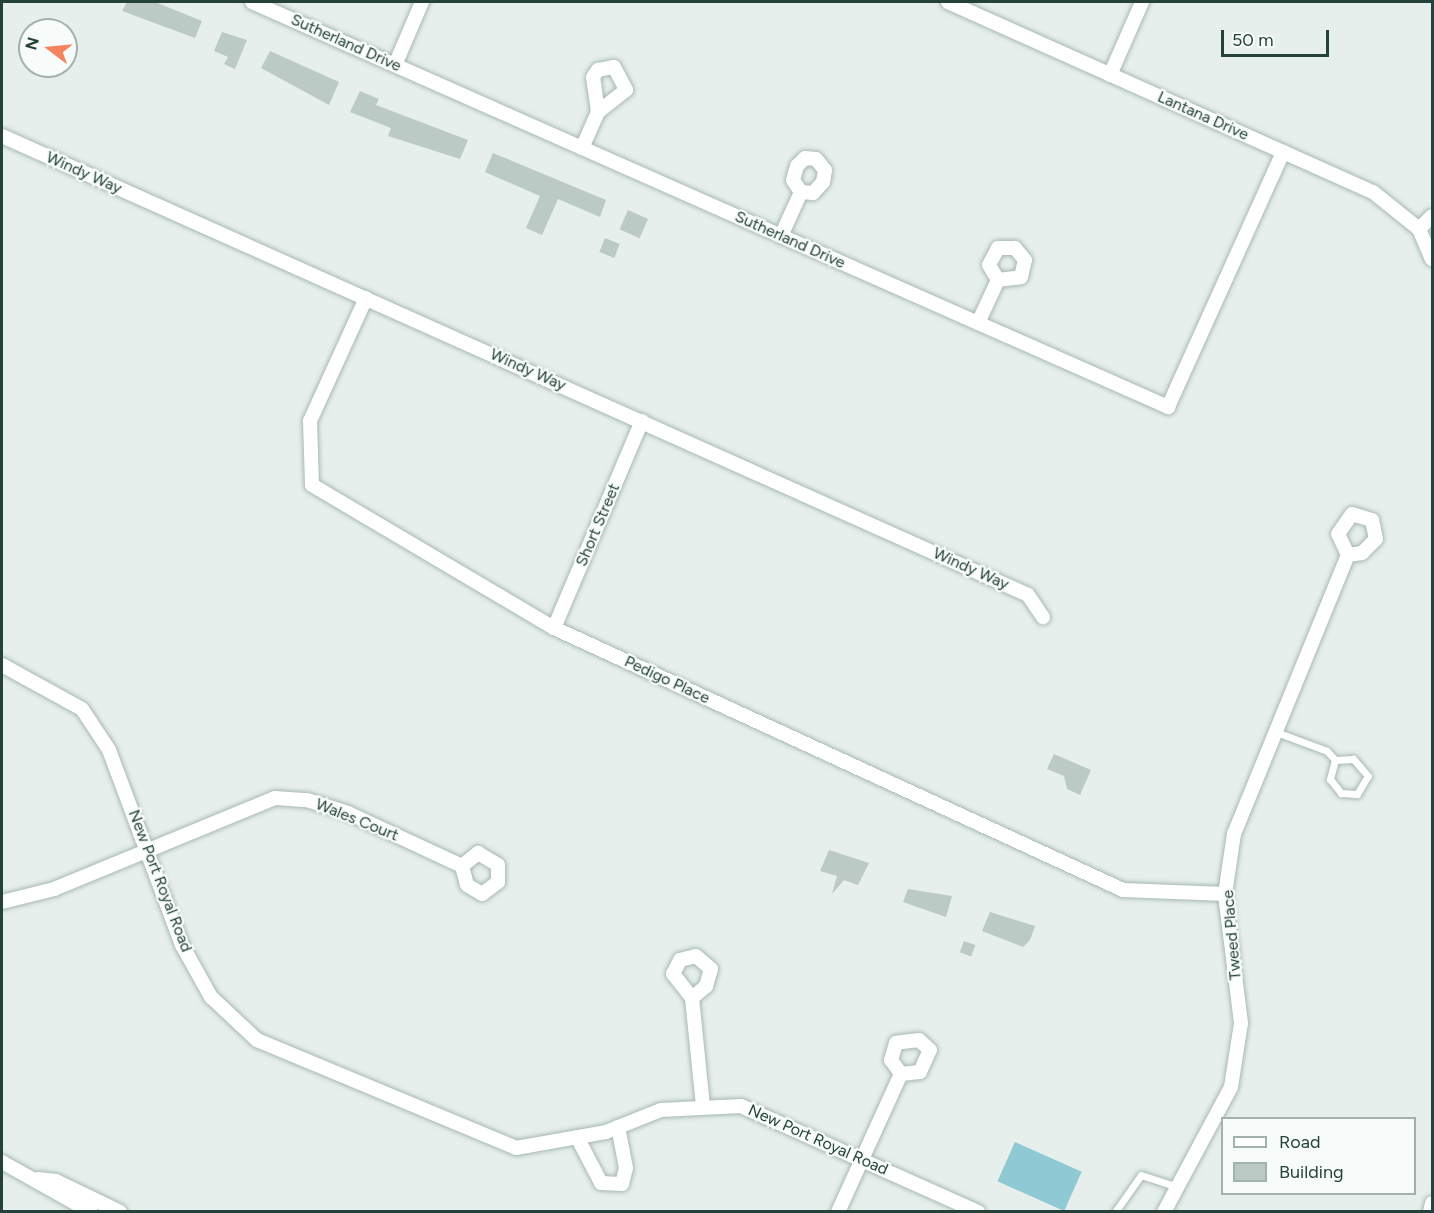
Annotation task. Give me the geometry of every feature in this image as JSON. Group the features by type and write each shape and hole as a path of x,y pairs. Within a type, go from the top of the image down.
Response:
{"street":[{"name":"Sutherland Drive","path":"252,2 1168,407 1243,248 1283,152"},
{"path":"395,65 422,2"},
{"name":"Lantana Drive","path":"948,2 1373,192 1419,229 1432,259"},
{"path":"1110,75 1142,2"},
{"path":"582,148 598,112"},
{"name":"Windy Way","path":"2,136 1028,595 1043,618"},
{"path":"781,236 801,192"},
{"path":"1419,229 1432,216"},
{"path":"978,323 998,280"},
{"name":"Pedigo Place","path":"366,298 310,421 312,485 554,628 1123,890 1225,894"},
{"name":"Short Street","path":"554,628 642,421"},
{"name":"Tweed Place","path":"1164,1212 1231,1087 1241,1023 1225,894 1234,834 1348,555"},
{"name":"New Port Royal Road","path":"2,665 82,709 109,750 182,945 211,997 257,1040 516,1148 618,1127 661,1110 741,1106 978,1212"},
{"name":"Wales Court","path":"2,902 54,889 147,848 275,798 307,800 348,813 462,866"},
{"path":"692,998 703,1107"},
{"path":"838,1212 861,1158 902,1074"},
{"path":"577,1137 602,1182 622,1184 626,1168 618,1127"},
{"path":"2,1162 38,1179 52,1194 91,1212"},
{"path":"38,1179 56,1180 120,1212"},
{"path":"1430,1212 1432,1203"}],"lane":[{"path":"1276,732 1327,751 1335,760"},
{"path":"1353,759 1368,776 1357,794 1341,793 1330,779 1335,760 1353,759"},
{"path":"1115,1212 1141,1175 1178,1187"}],"water":[{"path":"1015,1142 1082,1172 1064,1211 998,1181"}],"building":[{"path":"127,2 155,2 202,21 195,38 122,11"},
{"path":"222,32 247,40 235,69 224,64 228,57 214,51"},
{"path":"270,51 339,82 329,105 261,68"},
{"path":"360,91 379,99 376,105 468,140 460,159 388,136 391,128 350,112"},
{"path":"493,153 606,200 600,217 558,199 542,235 526,228 540,196 485,172"},
{"path":"628,210 648,219 640,238 619,229"},
{"path":"605,238 620,244 614,258 599,252"},
{"path":"1054,754 1091,770 1080,795 1067,789 1064,776 1047,769"},
{"path":"829,850 869,863 858,885 844,880 832,894 837,876 820,871"},
{"path":"908,889 952,896 946,917 903,902"},
{"path":"990,912 1035,926 1030,940 1023,947 982,931"},
{"path":"964,941 975,945 971,956 960,952"}]}
